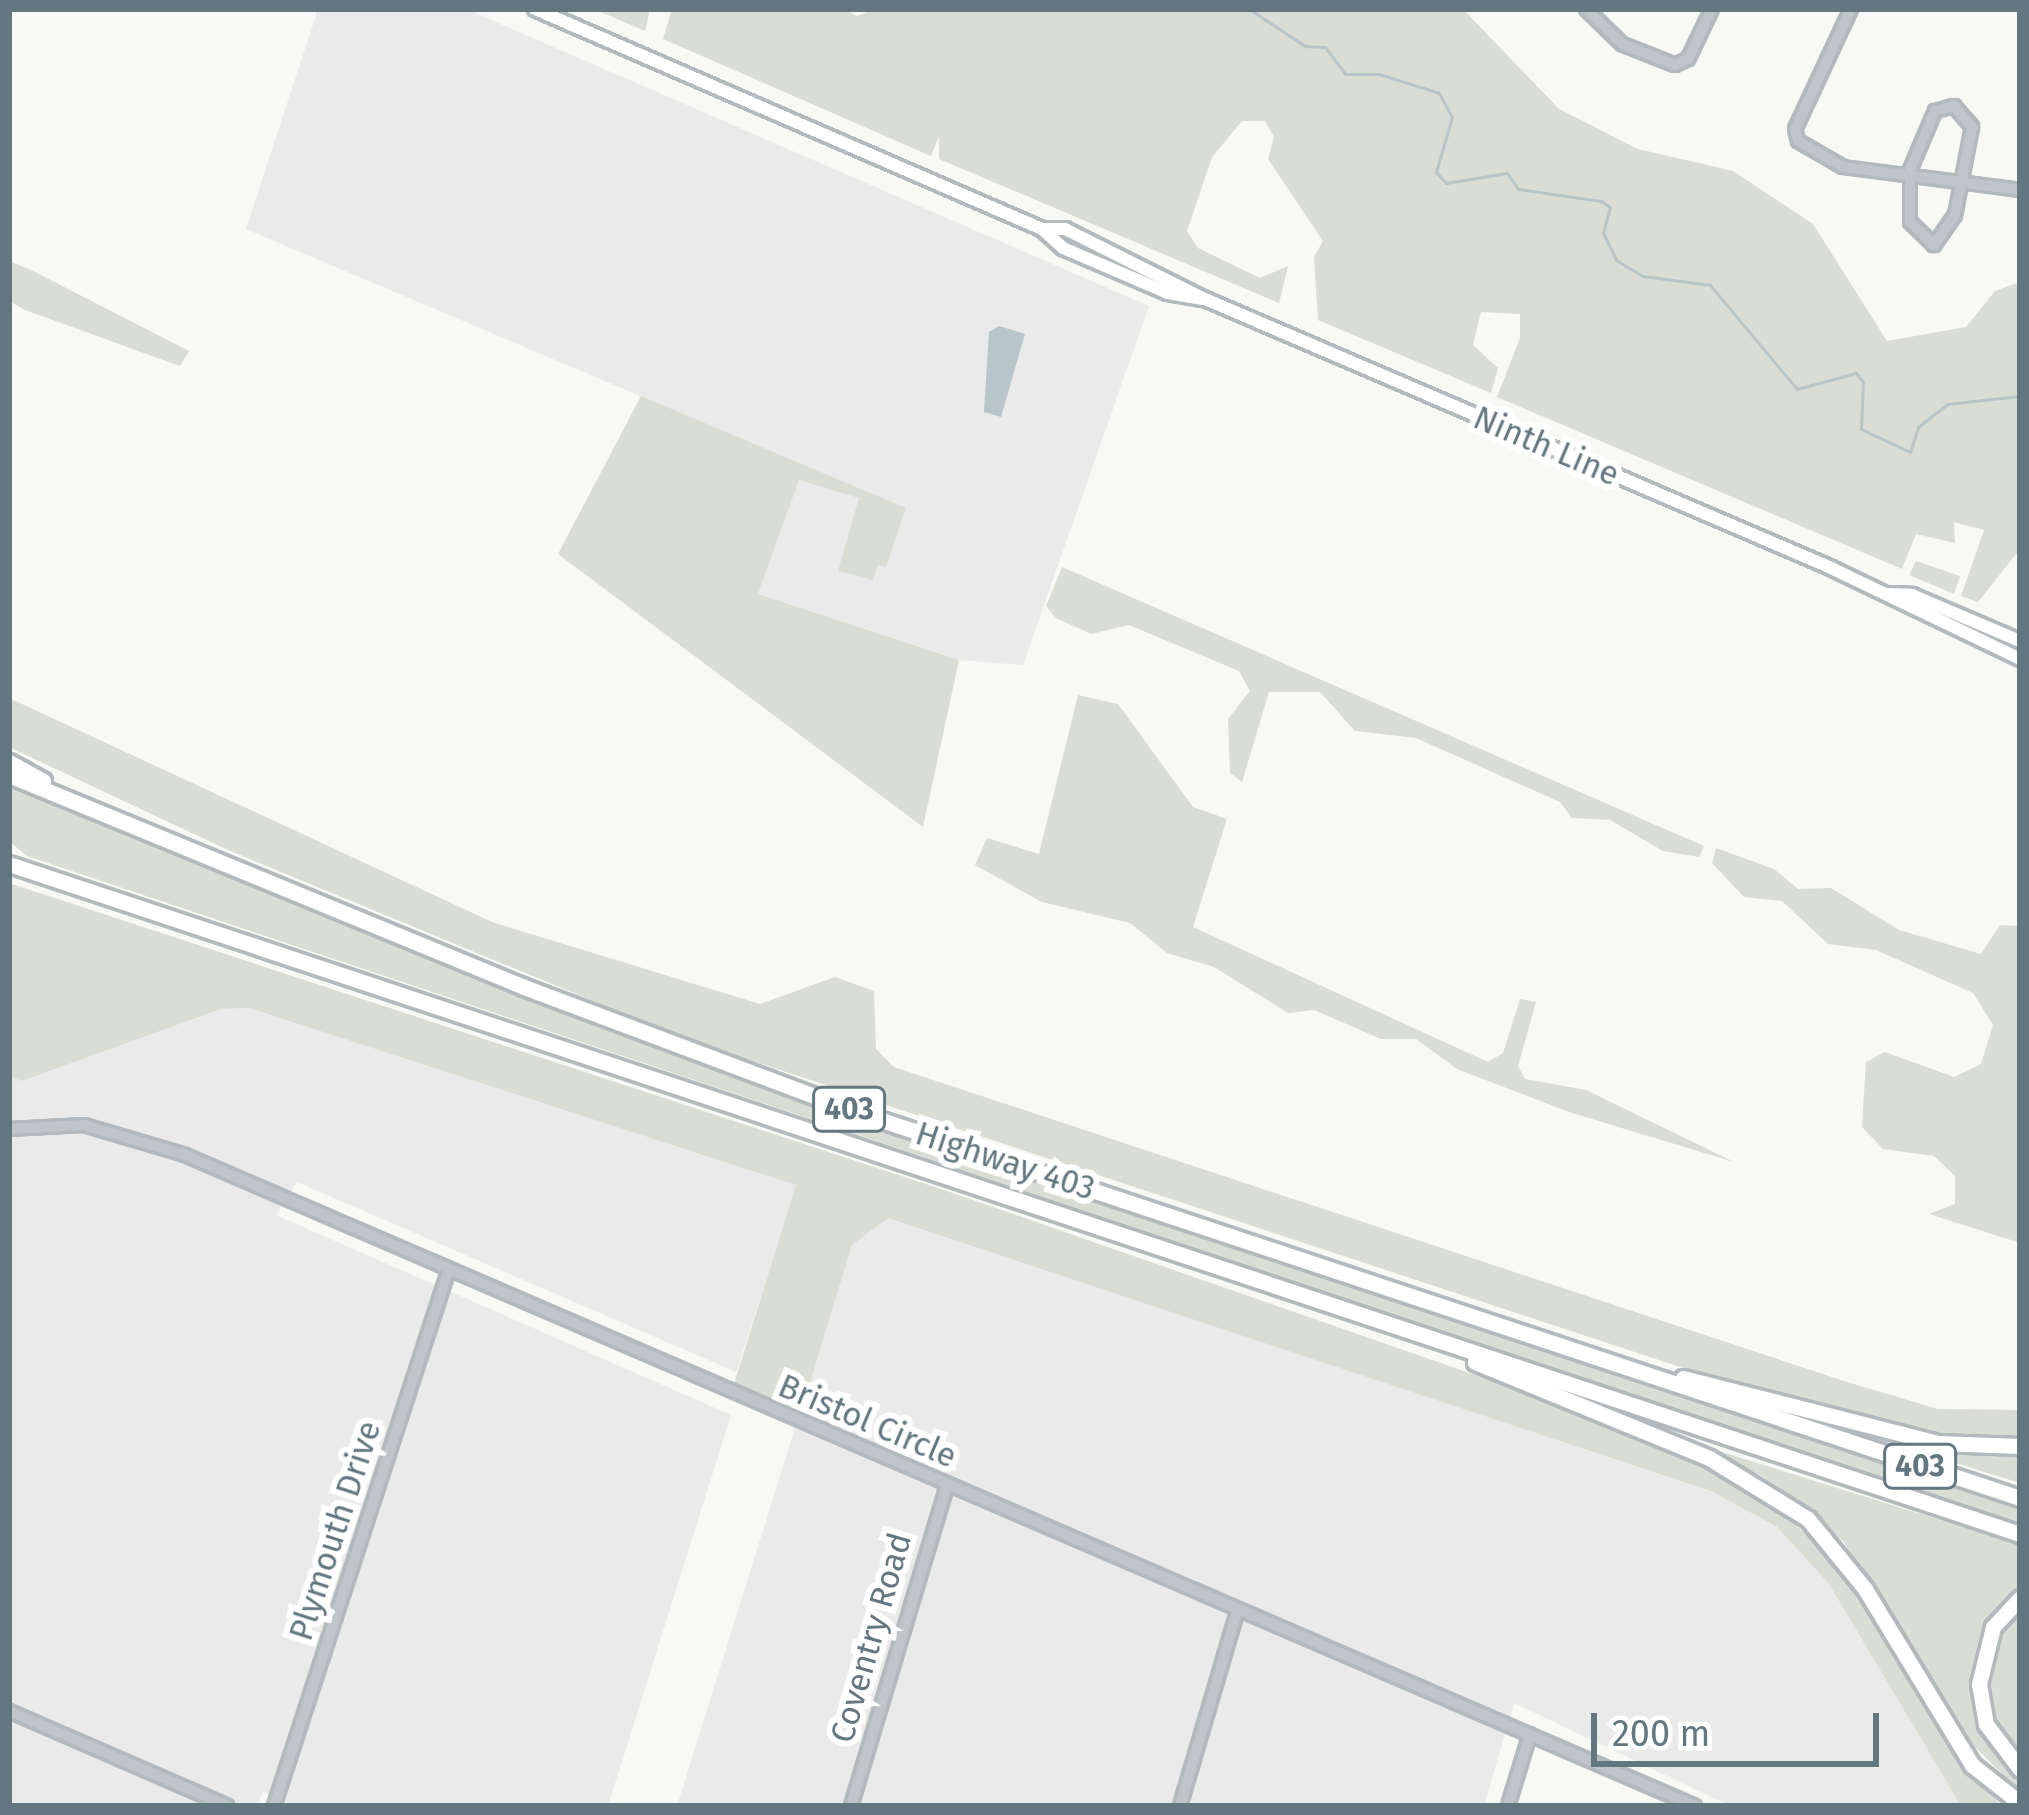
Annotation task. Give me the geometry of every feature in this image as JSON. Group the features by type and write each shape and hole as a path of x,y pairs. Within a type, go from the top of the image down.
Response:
{"highway":[{"path":"9,762 82,803"},
{"name":"Highway 403","path":"9,776 765,1079 2020,1498"},
{"name":"Highway 403","path":"9,864 2020,1534"},
{"path":"1452,1348 1709,1458 1808,1519 1865,1589 1972,1765 2020,1803"},
{"path":"1627,1367 1938,1443 2020,1446"},
{"path":"2020,1598 1993,1627 1979,1684 1986,1724 2020,1769"}],"main road":[{"name":"Ninth Line","path":"535,9 1042,229 1065,229 1205,299 1887,594 2020,659"},
{"name":"Ninth Line","path":"1887,594 1912,595 2020,641"}],"street":[{"path":"1586,9 1622,44 1675,65 1688,59 1712,9"},
{"path":"1851,9 1795,129 1798,141 1843,167 1961,186 2020,190"},
{"path":"1954,106 1972,127 1944,241 1934,245 1910,222 1911,178 1935,111 1954,106"},
{"name":"Bristol Circle","path":"9,1129 84,1125 133,1136 1695,1806"},
{"name":"Plymouth Drive","path":"274,1806 448,1272"},
{"name":"Coventry Road","path":"850,1806 947,1487"},
{"path":"1180,1806 1238,1610"},
{"path":"9,1711 227,1806"},
{"path":"1508,1806 1529,1734"}],"shaded area":[{"path":"318,9 466,9 1149,306 1023,665 959,660 758,594 799,480 860,497 839,570 878,565 905,508 246,229"},
{"path":"594,9 650,9 645,31"},
{"path":"672,9 844,9 857,16 875,9 1463,9 1559,109 1638,149 1733,171 1813,224 1887,341 1966,327 1995,291 2020,282 2020,549 1978,602 1961,596 1984,530 1954,522 1955,543 1916,534 1902,569 1497,397 1520,338 1520,314 1481,312 1473,345 1498,368 1491,393 1318,320 1314,257 1323,241 1268,159 1274,137 1265,121 1242,121 1212,157 1187,231 1198,248 1260,278 1288,266 1279,303 939,159 939,136 931,156 663,39"},
{"path":"9,261 189,351 180,366 25,310 9,301"},
{"path":"999,326 1025,334 1001,417 984,412 989,332"},
{"path":"641,396 906,508 886,567 878,565 873,580 838,571 859,498 799,480 758,594 959,660 923,827 558,554"},
{"path":"1916,561 1960,576 1954,594 1909,575"},
{"path":"1062,567 1704,846 1699,857 1663,851 1610,820 1572,818 1560,802 1416,738 1355,731 1320,692 1269,692 1242,782 1230,773 1228,719 1250,691 1239,671 1129,625 1091,634 1056,618 1046,606"},
{"path":"1078,695 1118,704 1193,807 1227,819 1193,927 1488,1062 1503,1053 1520,999 1536,1002 1518,1066 1525,1079 1586,1090 1734,1162 1569,1112 1457,1069 1416,1039 1381,1039 1314,1010 1288,1013 1214,967 1167,953 1130,923 1042,902 975,865 987,838 1039,854"},
{"path":"9,698 492,922 760,1004 835,977 874,991 876,1049 894,1067 1847,1382 1938,1409 2020,1410 2020,1443 1919,1430 1683,1368 680,1037 228,850 9,747"},
{"path":"9,783 763,1089 2020,1506 2020,1525 27,856 9,841"},
{"path":"1716,848 1774,869 1798,889 1831,888 1899,930 1981,954 2000,925 2020,926 2020,1243 1929,1214 1955,1204 1955,1176 1934,1156 1883,1149 1862,1127 1866,1062 1885,1052 1954,1077 1981,1064 1993,1025 1973,993 1876,950 1828,944 1782,901 1744,897 1712,863"},
{"path":"9,883 944,1190 1501,1384 1679,1456 1764,1498 1837,1561 1953,1754 2002,1806 1961,1806 1829,1584 1777,1527 1711,1491 888,1218 852,1245 800,1415 733,1387 796,1185 249,1008 221,1009 22,1081 9,1076"},
{"path":"249,1008 797,1185 736,1372 297,1182 276,1215 731,1415 608,1806 293,1806 263,1791 258,1806 9,1806 9,1076 22,1081 221,1009"},
{"path":"888,1217 1711,1491 1777,1527 1829,1584 1961,1806 1730,1806 1514,1703 1484,1806 677,1806 852,1245"},
{"path":"1801,1415 1960,1453 2020,1457 2020,1483"},
{"path":"1674,1437 2020,1545 2020,1592 1984,1633 1974,1686 1981,1729 2020,1776 2020,1792 1964,1736 1843,1541 1762,1476"},
{"path":"2020,1612 2020,1752 1997,1723 1988,1685 1995,1644"}],"waterway":[{"path":"1249,9 1305,46 1325,47 1345,74 1379,74 1439,93 1452,117 1436,172 1446,183 1507,173 1518,189 1601,201 1610,207 1603,233 1616,260 1643,276 1710,285 1797,389 1856,373 1863,382 1861,429 1910,452 1918,427 1947,404 2020,396"}]}
